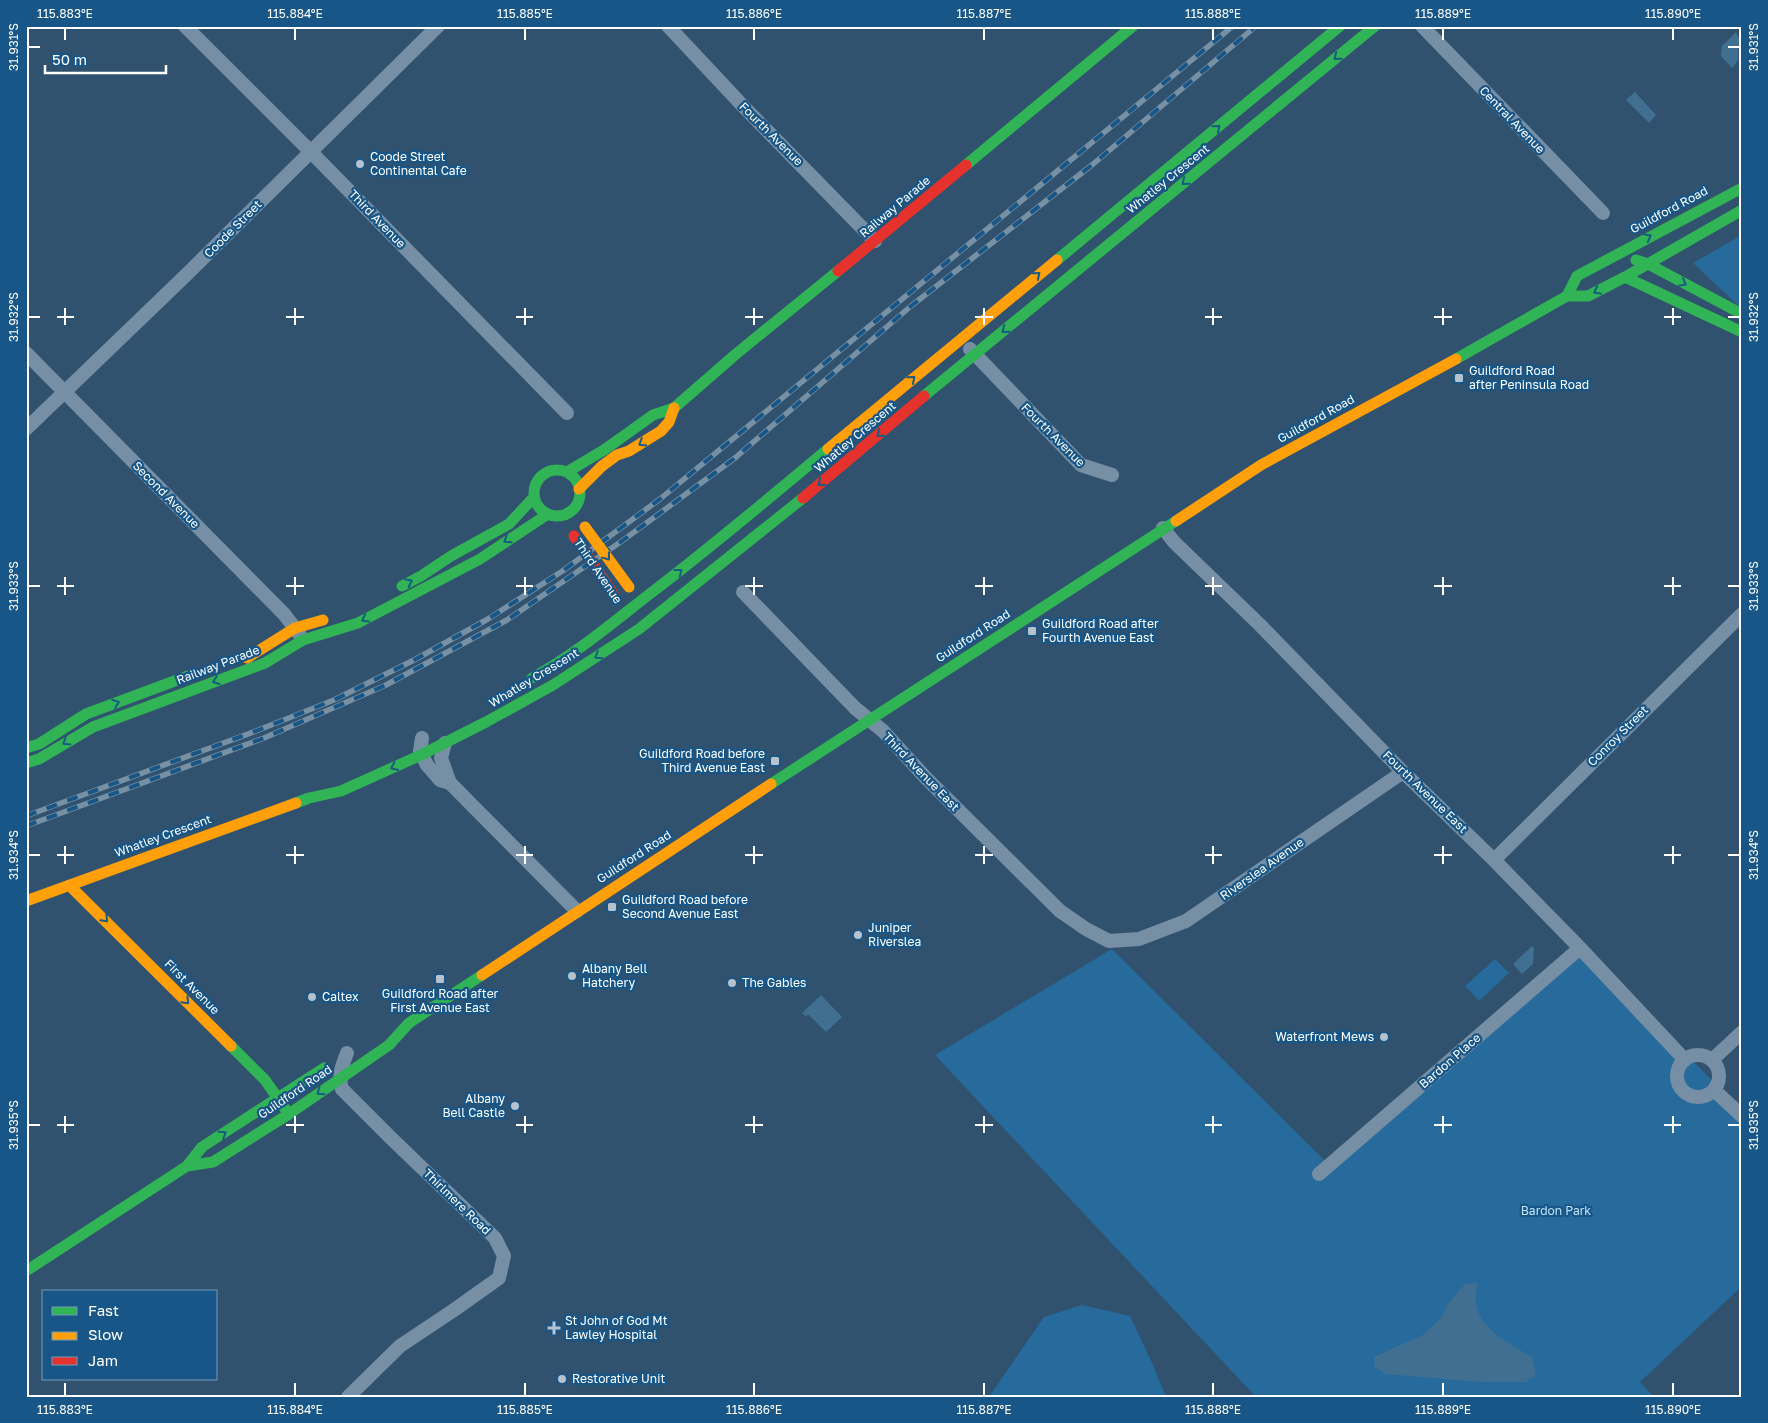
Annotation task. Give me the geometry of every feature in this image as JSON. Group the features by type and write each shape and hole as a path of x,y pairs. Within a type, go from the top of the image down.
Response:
{"main road":[{"name":"Railway Parade","path":"567,472 604,450 652,415 674,408 736,354 1133,26"},
{"name":"Whatley Crescent","path":"524,683 554,666 641,602 758,509 960,338 1340,26"},
{"name":"Whatley Crescent","path":"26,901 309,798 341,791 445,743 553,684 652,618 794,506 975,354 1375,26"},
{"name":"Guildford Road","path":"1567,296 1576,276 1742,188"},
{"name":"Guildford Road","path":"187,1166 214,1162 289,1114 389,1045 409,1023 577,911 1261,465 1492,340 1567,296 1588,296 1742,210"},
{"path":"1604,260 1636,260 1648,264 1742,314"},
{"path":"1625,277 1742,332"},
{"name":"Railway Parade","path":"579,489 602,466 617,455 629,451 660,431 669,422 674,408"},
{"path":"553,470 567,472 573,477 579,489 578,502 562,515 551,515 542,510 534,497 534,490 540,477 553,470"},
{"path":"394,590 421,576 463,548 510,524 534,497"},
{"name":"Third Avenue","path":"574,507 585,527 652,618"},
{"name":"Railway Parade","path":"26,763 39,759 93,726 265,663 303,640 358,623 480,558 551,515"},
{"name":"Third Avenue","path":"551,515 574,536 638,628"},
{"name":"Railway Parade","path":"227,665 247,658 295,628 331,618"},
{"name":"Railway Parade","path":"26,748 39,744 86,714 200,673"},
{"path":"405,746 427,735"},
{"name":"Whatley Crescent","path":"309,798 337,779"},
{"name":"First Avenue","path":"69,885 265,1080 289,1114"},
{"name":"Guildford Road","path":"387,1030 409,1023"},
{"name":"Guildford Road","path":"26,1271 187,1166 202,1147 351,1051"}],"street":[{"name":"Third Avenue","path":"185,26 567,413"},
{"name":"Coode Street","path":"26,429 185,276 438,26"},
{"name":"Fourth Avenue","path":"668,26 875,241"},
{"name":"Central Avenue","path":"1422,26 1603,213"},
{"name":"Fourth Avenue","path":"960,338 1081,465 1112,475"},
{"name":"Second Avenue","path":"26,353 295,628 303,640"},
{"name":"Fourth Avenue East","path":"1163,528 1174,542 1260,625 1403,772 1494,860 1685,1060"},
{"name":"Third Avenue East","path":"742,592 855,708 883,731 926,778 1060,911 1086,929 1109,941"},
{"name":"Conroy Street","path":"1494,860 1742,614"},
{"path":"427,735 420,746 421,755 430,771 440,780 450,782"},
{"path":"445,743 441,752 441,758 450,782 577,911"},
{"name":"Riverslea Avenue","path":"1109,941 1139,939 1186,921 1403,772"},
{"name":"Bardon Place","path":"1319,1174 1580,948"},
{"path":"1712,1060 1742,1032"},
{"path":"339,1079 341,1066 351,1051"},
{"path":"1702,1055 1712,1060 1719,1072 1718,1085 1714,1091 1704,1097 1697,1098 1685,1094 1680,1089 1677,1083 1677,1070 1685,1060 1690,1056 1702,1055"},
{"name":"Thirlmere Road","path":"339,1079 342,1089 495,1238 504,1256 499,1278 400,1346 348,1397"},
{"path":"1714,1091 1742,1116"}],"green space":[{"path":"1742,235 1742,309 1693,263"},
{"name":"Bardon Park","path":"1112,949 1329,1165 1585,951 1742,1111 1742,1286 1640,1382 1654,1397 1256,1397 935,1055"},
{"path":"1495,959 1509,973 1479,1001 1465,986"},
{"path":"1082,1305 1130,1316 1166,1397 989,1397 1044,1317"}],"shaded area":[{"path":"1736,32 1740,41 1738,61 1732,68 1721,56 1722,46"},
{"path":"1635,92 1656,115 1649,123 1626,100"},
{"path":"1532,946 1534,948 1533,964 1522,974 1513,964"},
{"path":"821,995 842,1017 826,1032 809,1015 805,1016 802,1013"},
{"path":"1478,1283 1475,1297 1477,1309 1482,1319 1499,1337 1532,1357 1536,1374 1526,1382 1481,1382 1385,1374 1375,1367 1374,1357 1423,1335 1442,1317 1447,1305 1465,1284"}],"railway":[{"path":"26,816 256,731 334,700 416,659 488,619 564,570 660,499 1233,26"},
{"path":"26,826 264,738 386,685 507,620 622,541 735,458 911,306 1092,165 1256,26"}],"traffic: fast":[{"path":"966,165 1133,26"},
{"path":"1057,260 1340,26"},
{"path":"924,396 1375,26"},
{"path":"1567,296 1577,276 1742,188"},
{"path":"1456,359 1567,296 1588,296 1625,277 1742,210"},
{"path":"1636,260 1648,264 1742,314"},
{"path":"567,472 604,450 653,415 674,408 736,354 838,271"},
{"path":"1625,277 1742,332"},
{"path":"532,678 577,650 605,629 716,542 828,449"},
{"path":"557,470 570,474 576,480 580,493 576,506 570,512 557,516 544,512 538,506 534,493 538,480 544,474 557,470"},
{"path":"402,586 509,524 534,497"},
{"path":"296,803 341,791 421,755 553,685 639,629 803,498"},
{"path":"26,763 39,759 93,727 265,663 303,640 358,623 480,559 548,514"},
{"path":"771,784 1176,521"},
{"path":"26,748 39,744 86,714 188,676"},
{"path":"187,1166 213,1162 289,1114 389,1045 409,1023 482,975"},
{"path":"231,1046 265,1080 286,1110"},
{"path":"26,1271 187,1166 202,1147 324,1068"}],"traffic: slow":[{"path":"828,449 1057,260"},
{"path":"1176,521 1261,465 1456,359"},
{"path":"579,489 602,466 617,455 629,451 661,431 669,422 674,408"},
{"path":"585,527 629,587"},
{"path":"247,658 295,628 323,620"},
{"path":"482,975 771,784"},
{"path":"26,901 296,803"},
{"path":"69,885 231,1046"}],"traffic: jam":[{"path":"838,271 966,165"},
{"path":"803,498 924,396"},
{"path":"574,536 614,595"}],"place":[{"name":"Coode Street Continental Cafe","path":"360,164"},
{"name":"Guildford Road after Peninsula Road","path":"1459,378"},
{"name":"Guildford Road after Fourth Avenue East","path":"1032,631"},
{"name":"Guildford Road before Third Avenue East","path":"775,761"},
{"name":"Guildford Road before Second Avenue East","path":"612,907"},
{"name":"Juniper Riverslea","path":"858,935"},
{"name":"Albany Bell Hatchery","path":"572,976"},
{"name":"Guildford Road after First Avenue East","path":"440,979"},
{"name":"The Gables","path":"732,983"},
{"name":"Caltex","path":"312,997"},
{"name":"Waterfront Mews","path":"1384,1037"},
{"name":"Albany Bell Castle","path":"515,1106"},
{"name":"St John of God Mt Lawley Hospital","path":"554,1328"},
{"name":"Restorative Unit","path":"562,1379"}]}
